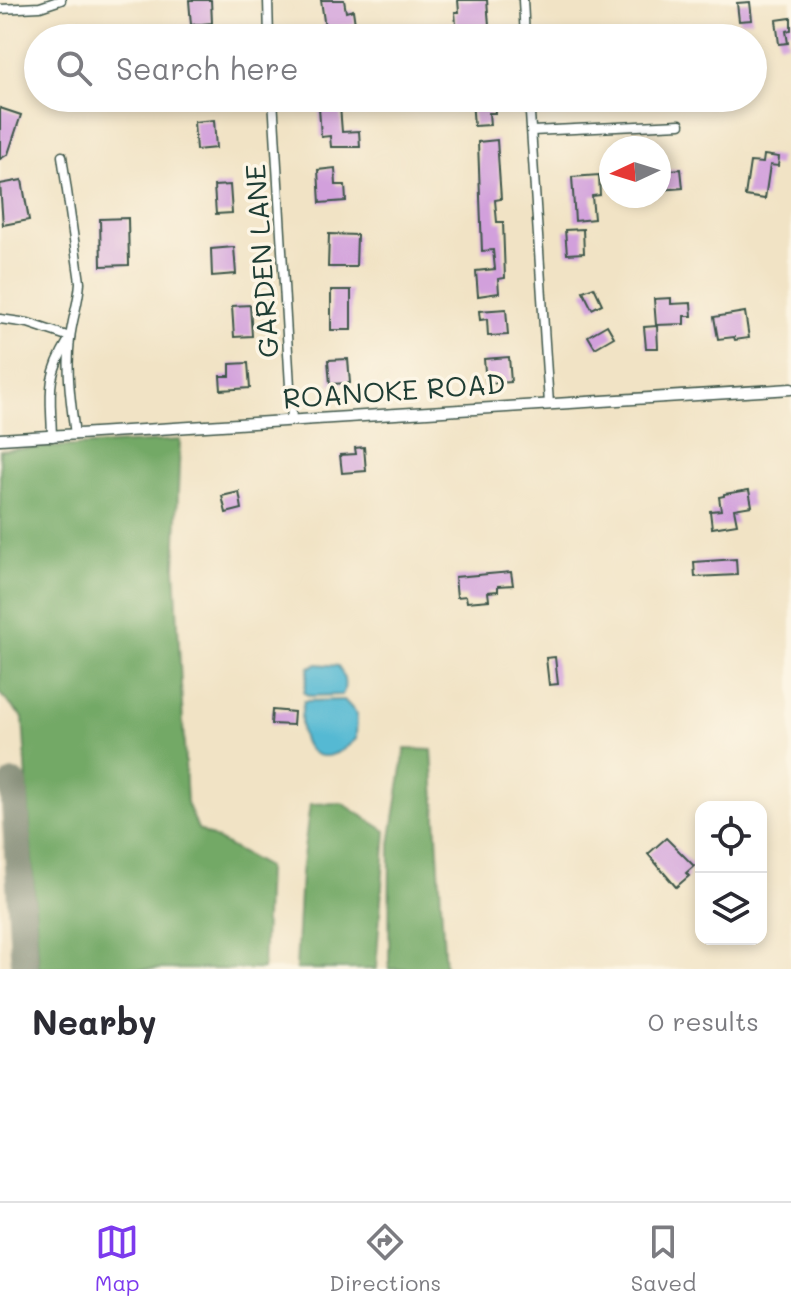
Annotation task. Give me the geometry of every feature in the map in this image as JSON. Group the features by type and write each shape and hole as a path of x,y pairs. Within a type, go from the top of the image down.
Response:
{"street":[{"path":"0,9 40,7 61,0"},
{"path":"268,0 269,24"},
{"path":"523,0 524,24"},
{"name":"GARDEN LANE","path":"274,112 292,420"},
{"path":"530,112 549,404"},
{"path":"532,131 680,124"},
{"path":"62,156 80,282 68,365 75,435"},
{"path":"0,319 28,323 70,337"},
{"path":"52,437 50,379 54,363 70,337"},
{"name":"ROANOKE ROAD","path":"0,439 791,389"}],"green space":[{"path":"180,440 175,567 187,803 198,829 267,867 263,969 39,969 23,718 0,694 0,450"},
{"path":"405,749 432,750 445,969 389,969 390,844"},
{"path":"342,803 386,831 376,969 296,969 301,873 310,804"}],"water":[{"path":"317,664 338,666 344,680 342,695 310,696 304,693 309,667"},
{"path":"344,700 357,714 356,739 342,750 319,756 305,743 301,717 304,701"}],"building":[{"path":"189,0 211,0 212,23 191,24"},
{"path":"321,0 344,0 346,12 353,10 355,24 324,24"},
{"path":"458,0 487,0 489,24 456,24 455,12 459,12"},
{"path":"750,2 752,20 739,21 737,3"},
{"path":"791,18 791,30 786,31 788,43 779,44 776,20"},
{"path":"0,108 21,115 8,154 0,159"},
{"path":"319,112 340,112 342,132 359,131 360,147 331,147 330,136 321,137"},
{"path":"473,112 495,112 489,113 490,125 474,126"},
{"path":"214,120 216,148 196,150 194,122"},
{"path":"497,140 501,199 495,200 497,222 503,222 505,278 498,279 499,293 478,296 476,271 495,269 493,250 482,251 478,142"},
{"path":"764,155 779,157 778,166 770,165 765,199 745,196 750,162 763,163"},
{"path":"335,168 336,185 345,185 346,201 320,203 318,170"},
{"path":"681,169 683,188 671,189 671,170"},
{"path":"599,175 599,195 592,196 594,219 575,221 572,177"},
{"path":"22,180 29,220 3,225 0,184"},
{"path":"230,185 232,213 216,214 214,186"},
{"path":"128,218 129,265 101,266 100,219"},
{"path":"583,229 584,253 567,254 565,230"},
{"path":"329,234 357,235 356,267 328,267"},
{"path":"234,247 236,274 212,276 211,249"},
{"path":"594,287 602,304 592,309 583,291"},
{"path":"331,290 351,290 351,330 331,330"},
{"path":"671,298 671,304 691,303 692,316 684,316 684,324 656,325 654,299"},
{"path":"250,305 252,336 234,337 232,306"},
{"path":"506,309 508,335 488,336 487,319 480,320 479,311"},
{"path":"745,312 749,338 718,339 714,317"},
{"path":"607,325 614,337 595,348 588,336"},
{"path":"657,326 658,348 646,348 644,327"},
{"path":"509,357 511,382 486,384 484,359"},
{"path":"348,359 350,383 330,384 328,360"},
{"path":"248,363 250,388 221,390 220,376 230,376 230,364"},
{"path":"364,447 366,471 342,473 340,455 356,454 355,448"},
{"path":"749,490 752,506 734,509 737,524 712,528 710,511 721,510 719,497"},
{"path":"239,492 242,509 226,513 222,496"},
{"path":"736,559 737,575 695,577 694,562"},
{"path":"511,572 513,585 498,586 498,591 488,592 489,600 467,602 466,596 457,597 455,577"},
{"path":"555,657 558,684 549,685 546,658"},
{"path":"272,710 294,712 293,725 271,724"},
{"path":"666,838 694,866 686,873 689,876 676,887 648,854"}],"taxiway":[{"path":"14,784 25,969"}]}
